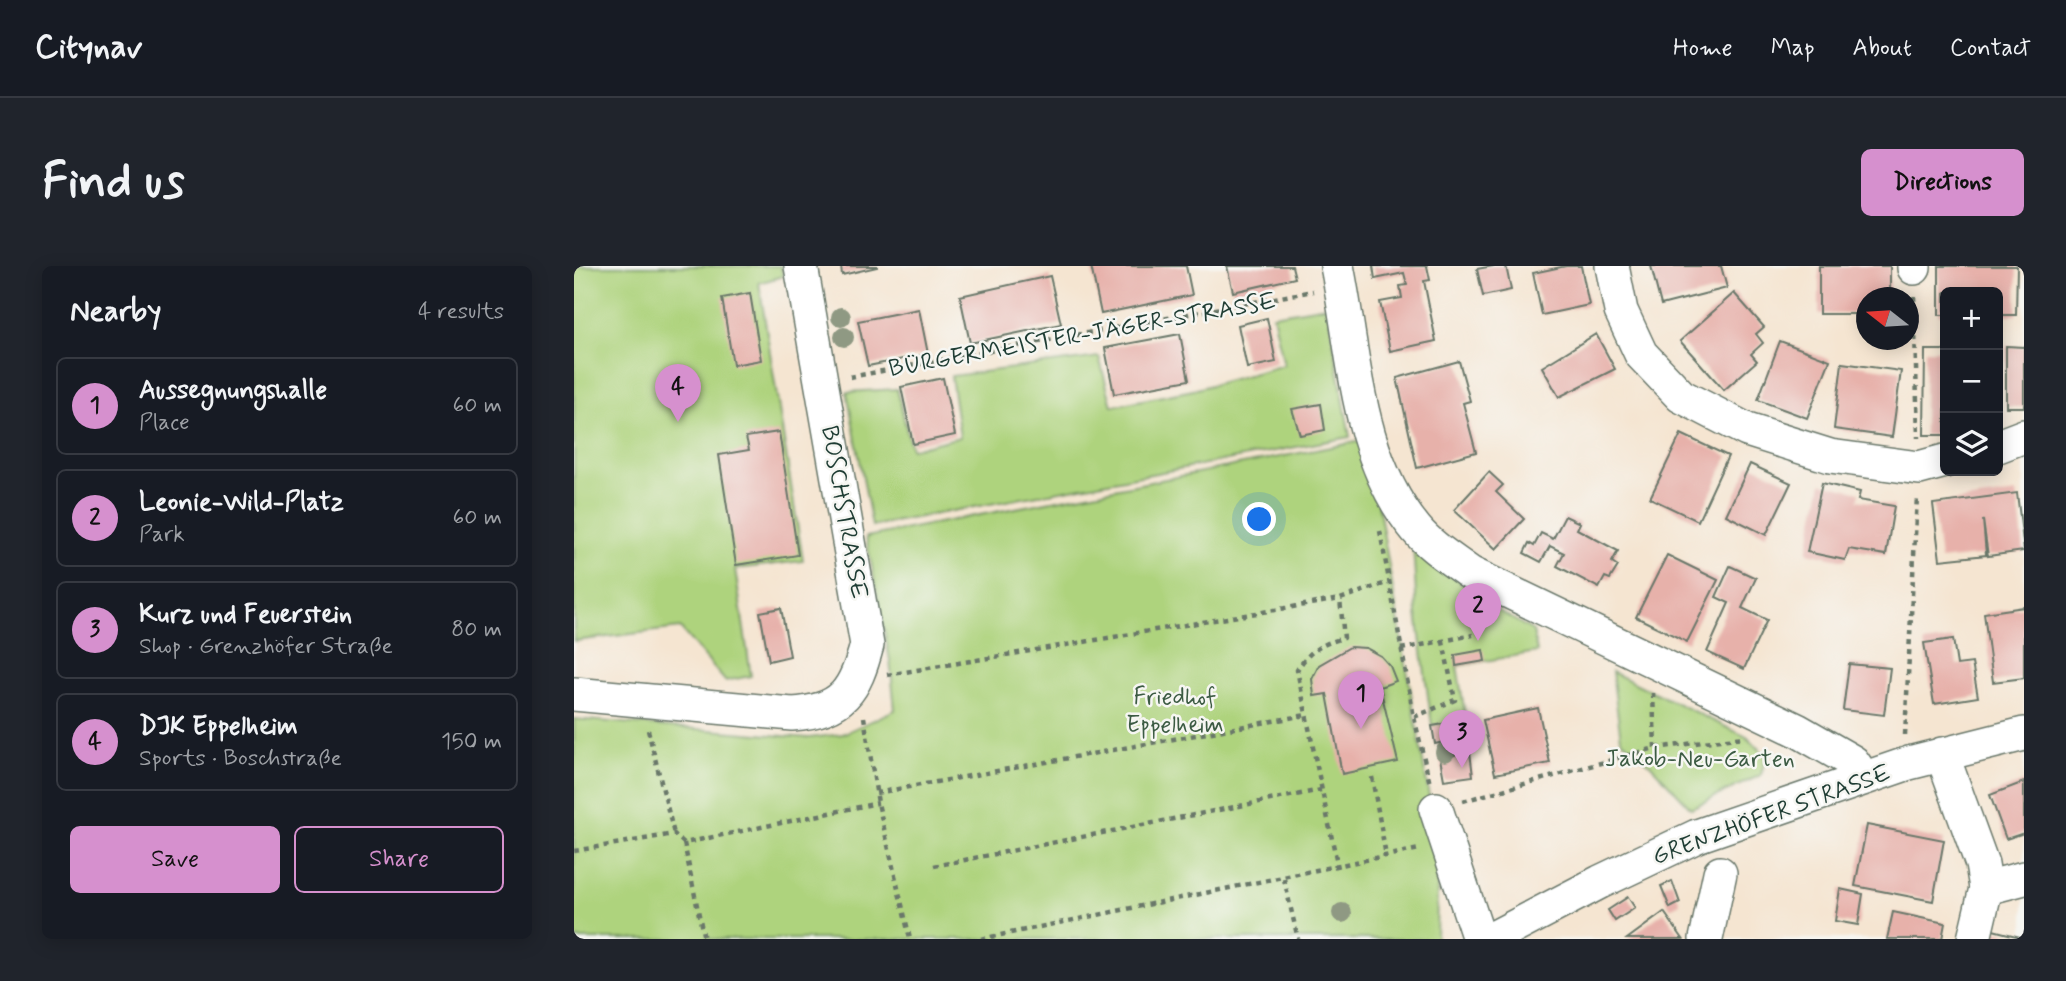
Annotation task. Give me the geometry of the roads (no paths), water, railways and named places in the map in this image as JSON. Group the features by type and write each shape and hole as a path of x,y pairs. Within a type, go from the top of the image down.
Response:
{"street":[{"name":"BOSCHSTRASSE","path":"574,694 792,714 817,712 841,700 858,680 867,645 801,266"},
{"path":"1612,266 1621,311 1641,354 1681,396 1747,430 1830,456 1932,464"},
{"path":"1339,276 1370,443 1394,497 1416,529 1436,549 1470,573 1797,730 1853,762 1864,778"},
{"path":"2003,444 2024,436"},
{"name":"GRENZHÖFER STRASSE","path":"1491,939 1600,882 1697,836 1909,763 2024,734"},
{"path":"1942,754 1982,864 1986,888 1974,939"},
{"path":"1436,809 1479,939"},
{"path":"1706,939 1720,873"},
{"path":"1986,888 2024,878"}],"place":[{"name":"DJK Eppelheim","path":"678,422"},
{"name":"Leonie-Wild-Platz","path":"1478,641"},
{"name":"Aussegnungshalle","path":"1361,729"},
{"name":"Kurz und Feuerstein","path":"1462,768"}],"park label":[{"name":"Friedhof Eppelheim","path":"1175,710"},
{"name":"Jakob-Neu-Garten","path":"1700,758"}]}
